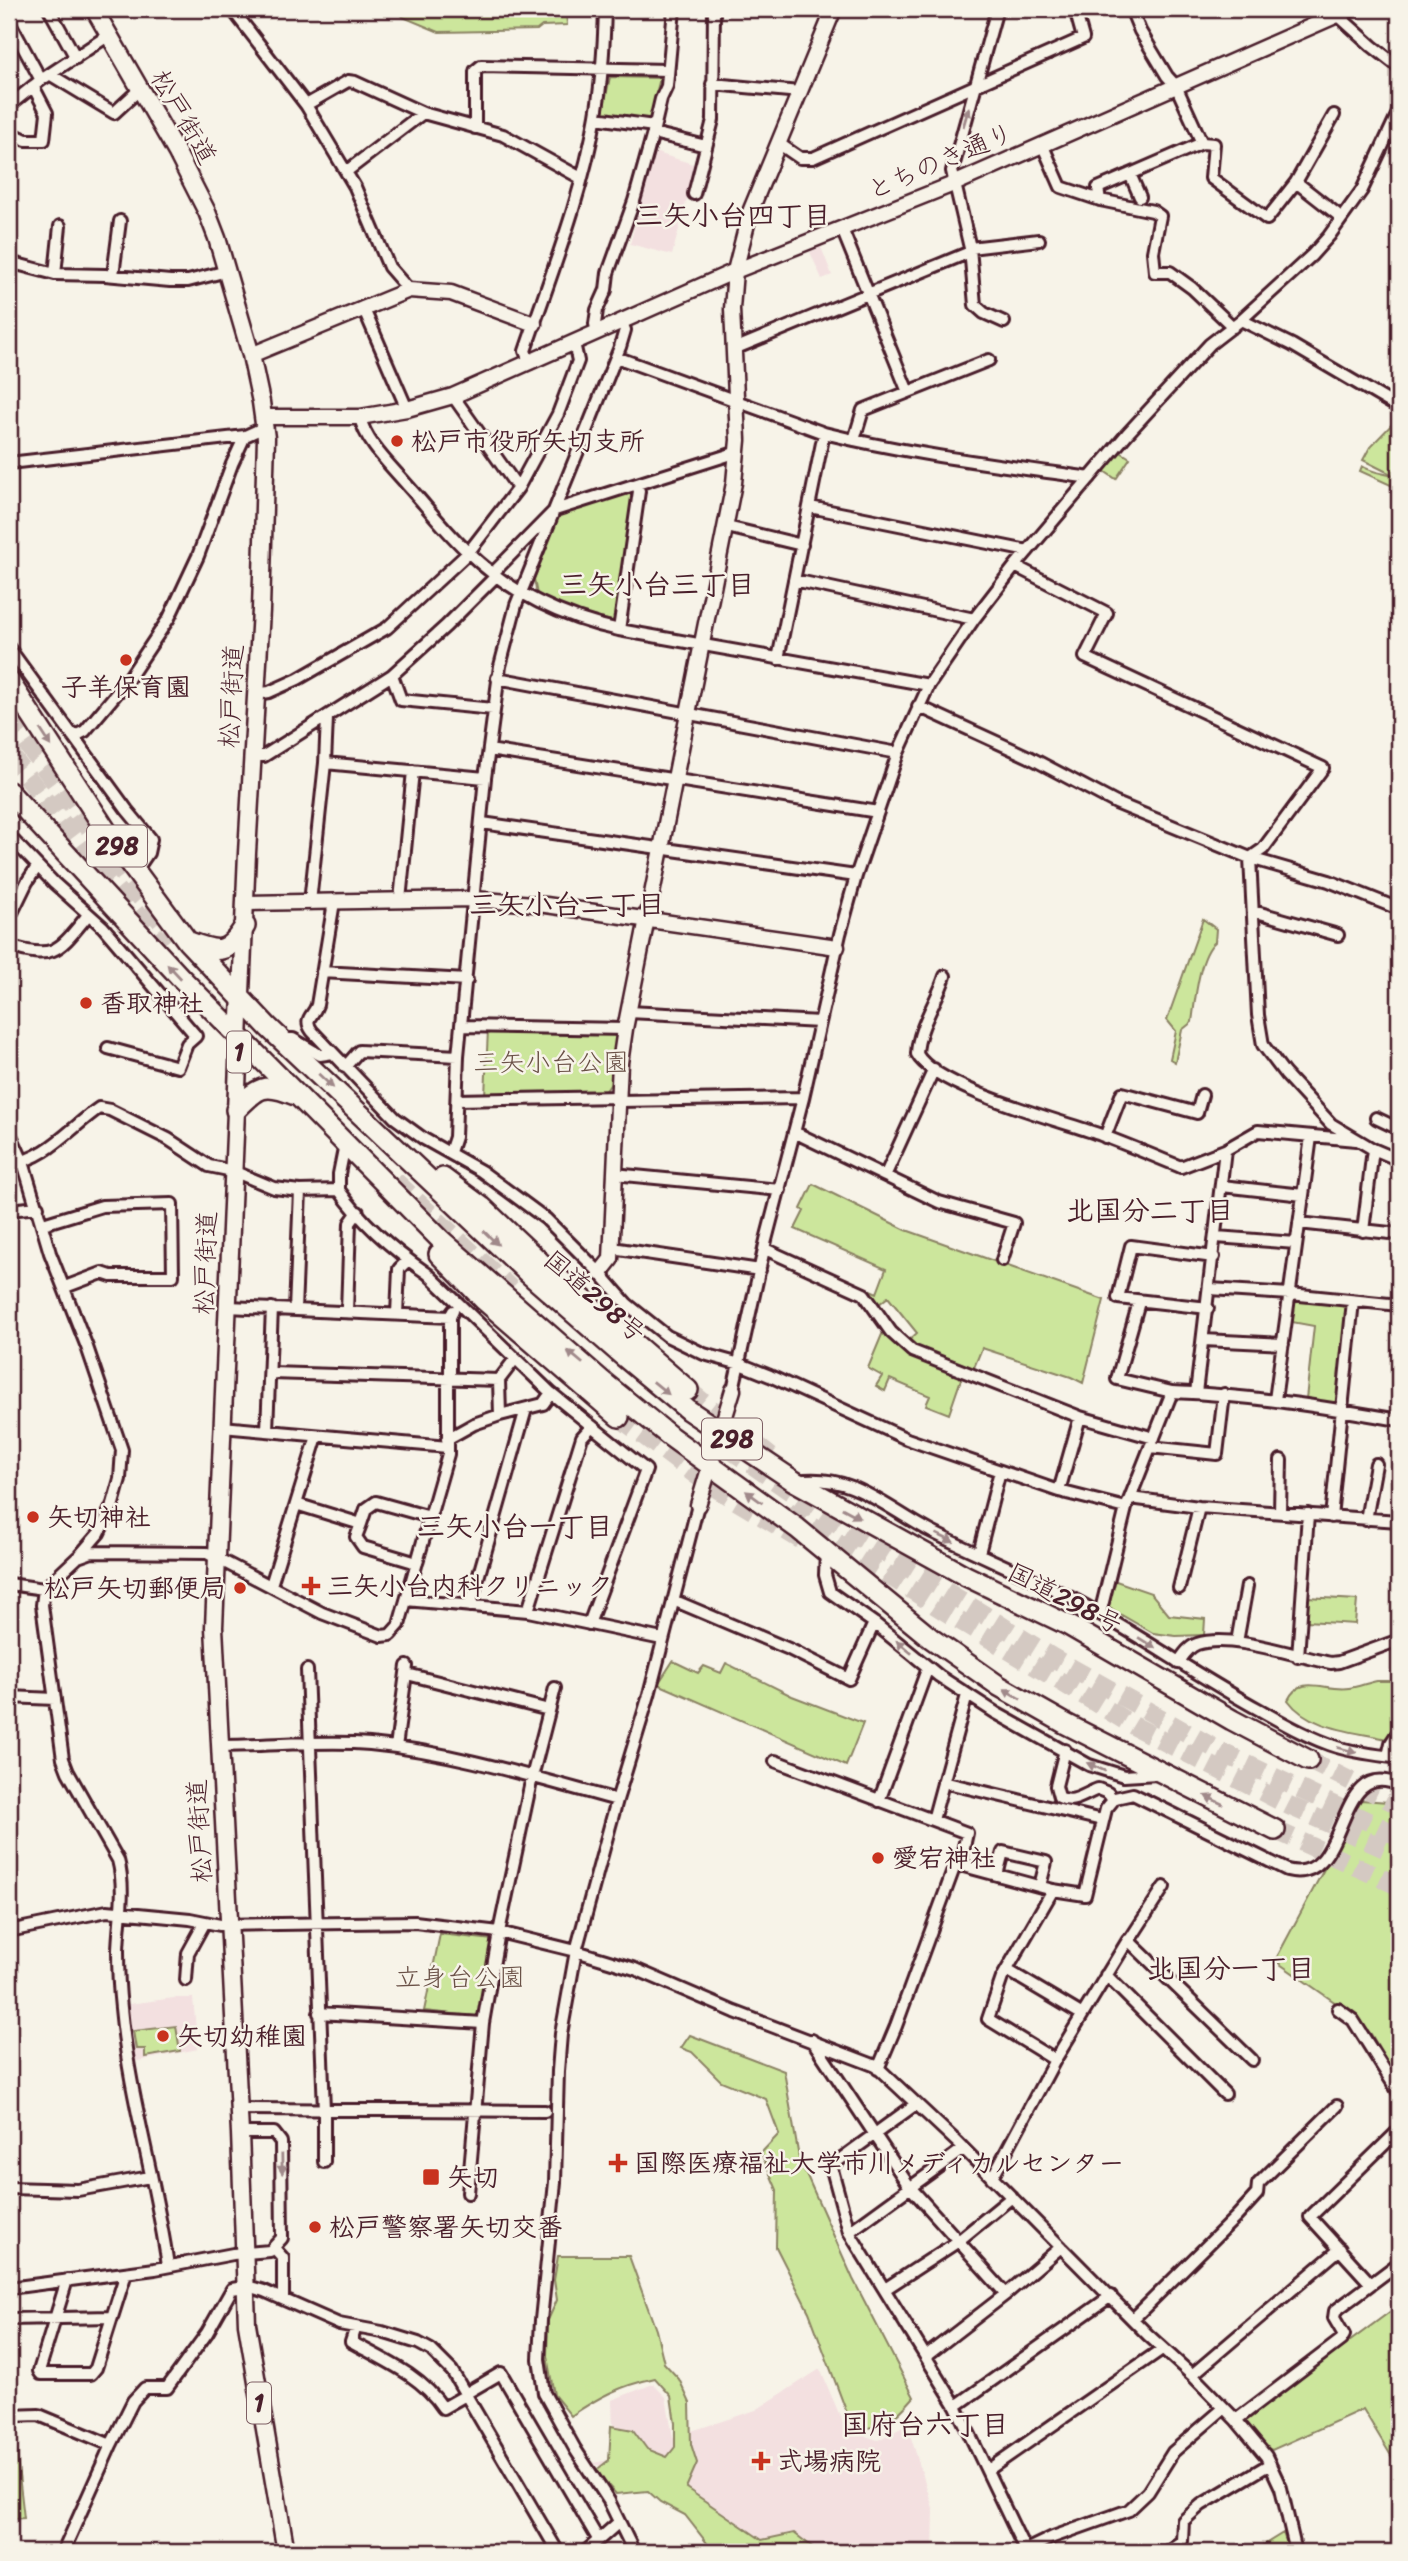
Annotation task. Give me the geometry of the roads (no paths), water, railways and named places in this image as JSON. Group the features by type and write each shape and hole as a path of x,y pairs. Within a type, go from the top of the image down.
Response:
{"highway":[{"name":"国道298号","path":"9,681 135,872 188,942 282,1040 529,1274 632,1364 688,1410 794,1481 965,1576 1068,1625 1232,1720 1308,1760"},
{"name":"298","path":"9,792 239,1037 441,1240 671,1437 797,1528 932,1639 999,1686 1066,1724 1275,1830"},
{"path":"188,942 212,950 222,950 229,947 245,926"},
{"path":"236,1110 258,1089 279,1088 296,1095"},
{"path":"377,1129 482,1207 540,1262 688,1390"},
{"path":"380,1178 419,1234 484,1300 620,1417"}],"main road":[{"name":"松戸街道","path":"94,9 193,182 212,225 251,355 265,422 266,483 214,1627 240,2133 244,2288 250,2347 286,2552"}],"street":[{"path":"50,9 76,58"},
{"path":"232,9 306,105 347,171 388,267 409,290"},
{"path":"530,363 525,351 562,246 596,118 603,68 605,9"},
{"path":"597,332 597,310 634,201 667,86 674,9"},
{"path":"694,194 713,120 714,9"},
{"path":"600,1273 609,1264 612,1248 614,1174 625,1029 727,527 738,452 738,401 732,309 735,271 750,212 834,9"},
{"path":"996,9 952,171 970,250 975,305 984,313 1004,321"},
{"path":"778,143 800,158 814,158 974,89 1083,38 1075,9"},
{"path":"1131,9 1140,31 1176,86 1202,143"},
{"path":"1340,11 1372,47 1399,67"},
{"name":"とちのき通り","path":"265,422 359,417 407,409 453,396 735,271 956,183 1340,11"},
{"path":"9,21 42,80 47,113 44,140 26,140 9,132"},
{"path":"9,100 11,104 109,35"},
{"path":"475,128 475,71 481,66 668,70"},
{"path":"42,80 114,113 140,89"},
{"path":"306,105 348,81 355,82 423,113 503,135 581,178"},
{"path":"712,84 800,92"},
{"path":"634,2552 610,2501 575,2449 544,2393 539,2359 555,2182 561,2034 576,1951 649,1695 709,1465 740,1364 760,1270 856,876 898,753 918,706 929,685 974,619 1090,478 1199,355 1312,256 1363,190 1399,111"},
{"path":"347,171 423,113"},
{"path":"1100,200 1098,188 1202,143 1214,144 1211,178 1267,219 1296,182 1334,115"},
{"path":"596,118 653,130 706,146"},
{"path":"1042,144 1061,187 1100,200 1153,211 1160,216 1153,252 1155,272 1170,272 1237,323 1292,345 1396,407 1399,405"},
{"path":"1129,174 1140,197"},
{"path":"1296,182 1342,218"},
{"path":"113,275 120,221"},
{"path":"55,274 61,226"},
{"path":"842,229 908,392"},
{"path":"734,349 970,250 1039,240"},
{"path":"9,262 55,274 187,281 227,271"},
{"path":"251,355 409,290 451,293 534,324"},
{"path":"363,307 407,409"},
{"path":"450,1152 455,1137 458,1056 497,678 521,593 616,357 625,330 621,321"},
{"path":"256,694 269,692 298,679 387,628 468,553 518,488 558,414 578,361 575,343"},
{"path":"616,357 824,433 918,454 1090,478"},
{"path":"854,440 863,410 989,360"},
{"path":"453,396 518,488"},
{"path":"359,417 362,426 385,459 468,553 521,593 573,617 619,630 929,685"},
{"path":"9,463 244,436 265,422"},
{"path":"778,659 824,433"},
{"path":"72,735 85,731 118,692 169,618 198,556 244,436"},
{"path":"253,756 264,756 393,675 446,626 555,510 738,452"},
{"path":"619,630 639,491 637,485"},
{"path":"810,508 1028,551"},
{"path":"727,527 802,545"},
{"path":"1015,566 1107,613 1085,657 1323,768 1263,849 1250,858"},
{"path":"794,580 974,619"},
{"path":"9,648 151,839 148,853 135,872"},
{"path":"393,675 401,700 493,709"},
{"path":"497,678 898,753"},
{"path":"918,706 1029,757 1116,803 1250,858 1329,881 1399,909"},
{"path":"310,902 325,763 327,718"},
{"path":"489,750 878,812"},
{"path":"325,763 485,779"},
{"path":"400,900 413,771"},
{"path":"482,823 856,876"},
{"path":"9,836 37,867 103,927 196,1035 187,1044 178,1067 108,1048"},
{"path":"1250,858 1258,1015 1263,1045 1285,1074 1331,1124 1356,1140 1399,1160"},
{"path":"9,919 37,867"},
{"path":"246,903 474,899 546,905 837,947"},
{"path":"334,902 317,1005 310,1014 308,1025 395,1118 424,1139 489,1177 546,1219 632,1309 667,1336 704,1354 740,1364 889,1432 1059,1491 1128,1503 1399,1521"},
{"path":"1253,911 1338,935"},
{"path":"9,946 34,954 48,953 64,944 88,915"},
{"path":"103,927 138,932"},
{"path":"322,972 467,980"},
{"path":"945,976 917,1047 919,1059 942,1077 981,1094 1105,1137 1181,1167 1225,1150 1258,1131 1356,1140"},
{"path":"629,1012 820,1022"},
{"path":"462,1026 625,1029"},
{"path":"282,1040 293,1039 320,1055 333,1053"},
{"path":"345,1067 359,1051 458,1056"},
{"path":"885,1176 934,1069"},
{"path":"1105,1137 1122,1093 1197,1113 1202,1095"},
{"path":"457,1100 803,1098"},
{"path":"9,1164 23,1162 44,1152 99,1108 110,1110 168,1139 209,1166 233,1171 274,1188 300,1191 339,1190"},
{"path":"1376,1118 1399,1129"},
{"path":"9,1131 23,1162 50,1253 65,1287 122,1450 120,1479 113,1504 99,1533 44,1589 42,1605 63,1759 118,1860 122,1881 118,1952 121,2007 134,2096 168,2266"},
{"path":"794,1132 939,1202 1014,1223 1002,1260"},
{"path":"1275,1401 1311,1137"},
{"path":"345,1144 339,1190 358,1212 408,1260 428,1274 460,1304 551,1393 646,1470 589,1624"},
{"path":"1363,1231 1373,1149"},
{"path":"1196,1393 1225,1150"},
{"path":"614,1174 780,1190"},
{"path":"1222,1186 1303,1195"},
{"path":"295,1310 300,1191"},
{"path":"43,1224 102,1206 172,1204 173,1276 111,1276 102,1273 65,1287"},
{"path":"9,1210 38,1207"},
{"path":"347,1312 350,1223 358,1212"},
{"path":"1299,1223 1399,1234"},
{"path":"1216,1237 1296,1243"},
{"path":"1208,1308 1118,1298 1131,1246 1214,1257"},
{"path":"612,1248 760,1270"},
{"path":"765,1249 864,1294 891,1332 912,1351 1152,1443 1217,1454 1224,1394"},
{"path":"397,1314 399,1269 408,1260"},
{"path":"1210,1289 1290,1294 1399,1306"},
{"path":"1331,1517 1353,1301"},
{"path":"1139,1302 1117,1379 1172,1392 1224,1394 1399,1420"},
{"path":"78,1557 92,1552 207,1553 322,1614 382,1636 390,1635 396,1631 417,1563 447,1443 450,1317 460,1304"},
{"path":"228,1307 450,1317"},
{"path":"267,1430 272,1308"},
{"path":"1204,1340 1283,1344"},
{"path":"500,1415 499,1380 515,1359"},
{"path":"271,1373 499,1380"},
{"path":"1100,1614 1128,1503 1172,1392"},
{"path":"222,1427 317,1436 447,1443 474,1424 543,1404 551,1393"},
{"path":"470,1606 526,1409"},
{"path":"1059,1491 1080,1417"},
{"path":"528,1611 582,1437 592,1426"},
{"path":"271,1585 317,1436"},
{"path":"1280,1512 1281,1461"},
{"path":"1366,1520 1376,1464"},
{"path":"979,1553 1000,1471"},
{"path":"794,1481 817,1478 859,1488 931,1531 1100,1614 1178,1663 1311,1737 1360,1753 1393,1757 1391,1743 1399,1731"},
{"path":"417,1563 363,1547 356,1537 366,1509 376,1502 430,1517"},
{"path":"296,1504 361,1524"},
{"path":"1179,1588 1199,1507"},
{"path":"1298,1657 1308,1514"},
{"path":"826,1551 825,1574 830,1592 967,1695 1032,1734 1108,1773 1124,1776 1163,1773"},
{"path":"9,1584 44,1589"},
{"path":"1237,1642 1247,1586"},
{"path":"406,1600 528,1611 662,1639"},
{"path":"673,1600 789,1649 849,1679 874,1623"},
{"path":"1178,1663 1186,1652 1198,1644 1237,1642 1298,1657 1339,1662 1399,1640"},
{"path":"879,1801 928,1667"},
{"path":"307,1670 324,2162"},
{"path":"396,1747 407,1670 549,1710"},
{"path":"468,2193 483,2023 532,1777 555,1688"},
{"path":"933,1820 967,1695"},
{"path":"9,1697 55,1699"},
{"path":"219,1746 309,1742 396,1747 532,1777 617,1800"},
{"path":"1065,1750 1056,1786 1059,1797 1074,1800 1098,1789 1104,1790 1113,1800"},
{"path":"775,1761 967,1833 960,1866"},
{"path":"878,2069 954,1868 960,1866 1053,1890 1085,1895 1102,1820 1113,1800 1125,1795 1140,1797 1287,1870 1304,1872 1322,1861 1363,1786 1379,1779 1399,1785"},
{"path":"943,1782 1102,1820"},
{"path":"997,1875 1003,1852 1046,1862 1041,1886"},
{"path":"992,2178 1081,2014 1164,1887"},
{"path":"1053,1890 1007,1970 988,2019 1055,2060"},
{"path":"9,1931 107,1910 229,1926 415,1922 499,1932 635,1969 878,2069 1012,2197 1236,2420 1269,2464 1281,2488 1296,2552"},
{"path":"186,1980 187,1953 205,1922"},
{"path":"1129,1941 1252,2060"},
{"path":"1007,1970 1081,2014"},
{"path":"1106,1975 1224,2094"},
{"path":"1338,2009 1353,2020 1399,2093"},
{"path":"319,2013 483,2023"},
{"path":"812,2040 909,2186 1006,2294"},
{"path":"916,2104 831,2166 849,2232 956,2406 988,2470 1023,2551 1052,2537 1129,2510 1148,2493 1173,2452 1224,2408"},
{"path":"1133,2319 1237,2216 1257,2194 1258,2184 1337,2106"},
{"path":"238,2109 545,2111"},
{"path":"1371,2284 1310,2217 1399,2130"},
{"path":"9,2288 126,2273 243,2252 270,2251 282,2238 281,2142 274,2133 240,2133"},
{"path":"849,2232 963,2149"},
{"path":"9,2188 78,2190 150,2177"},
{"path":"885,2289 957,2242 1012,2197"},
{"path":"926,2356 1006,2294 1061,2246"},
{"path":"274,2248 283,2258 283,2298"},
{"path":"1192,2375 1340,2249"},
{"path":"1236,2420 1341,2340 1343,2332 1333,2314 1399,2263"},
{"path":"67,2280 39,2371 41,2374 91,2374 96,2368 126,2273"},
{"path":"63,2552 133,2401 141,2391 152,2387 167,2388 212,2325 232,2289 244,2288 254,2288 283,2298 339,2324 402,2337 431,2350 452,2371 558,2552"},
{"path":"956,2406 1111,2296"},
{"path":"9,2319 112,2318"},
{"path":"356,2327 351,2342 401,2369 435,2395 443,2408 500,2373 598,2539"},
{"path":"988,2470 1162,2349"},
{"path":"9,2416 39,2415 111,2445"},
{"path":"1166,2552 1182,2541 1183,2521 1201,2505 1269,2464"},
{"path":"585,2552 619,2522"}],"tunnel":[{"path":"9,720 141,898 174,936"},
{"path":"9,753 85,853 163,945"},
{"path":"395,1181 511,1289"},
{"path":"688,1390 771,1457"},
{"path":"619,1417 704,1481 801,1540"},
{"path":"704,1431 824,1515 1050,1656 1221,1752 1399,1836"},
{"path":"788,1511 946,1612 1134,1726 1290,1806 1399,1855"},
{"path":"1308,1760 1399,1805"},
{"path":"1275,1830 1399,1886"}],"place":[{"name":"松戸市役所矢切支所","path":"397,441"},
{"name":"子羊保育園","path":"126,660"},
{"name":"香取神社","path":"86,1003"},
{"name":"矢切神社","path":"33,1517"},
{"name":"三矢小台内科クリニック","path":"311,1586"},
{"name":"松戸矢切郵便局","path":"240,1588"},
{"name":"愛宕神社","path":"878,1858"},
{"name":"矢切幼稚園","path":"163,2036"},
{"name":"国際医療福祉大学市川メディカルセンター","path":"618,2163"},
{"name":"矢切","path":"431,2177"},
{"name":"松戸警察署矢切交番","path":"315,2227"},
{"name":"式場病院","path":"761,2461"}],"district":[{"name":"三矢小台四丁目","path":"733,215"},
{"name":"三矢小台三丁目","path":"657,584"},
{"name":"三矢小台二丁目","path":"567,904"},
{"name":"北国分二丁目","path":"1150,1210"},
{"name":"三矢小台一丁目","path":"515,1526"},
{"name":"北国分一丁目","path":"1231,1968"},
{"name":"国府台六丁目","path":"925,2424"}],"park label":[{"name":"三矢小台公園","path":"551,1062"},
{"name":"立身台公園","path":"460,1977"}]}
